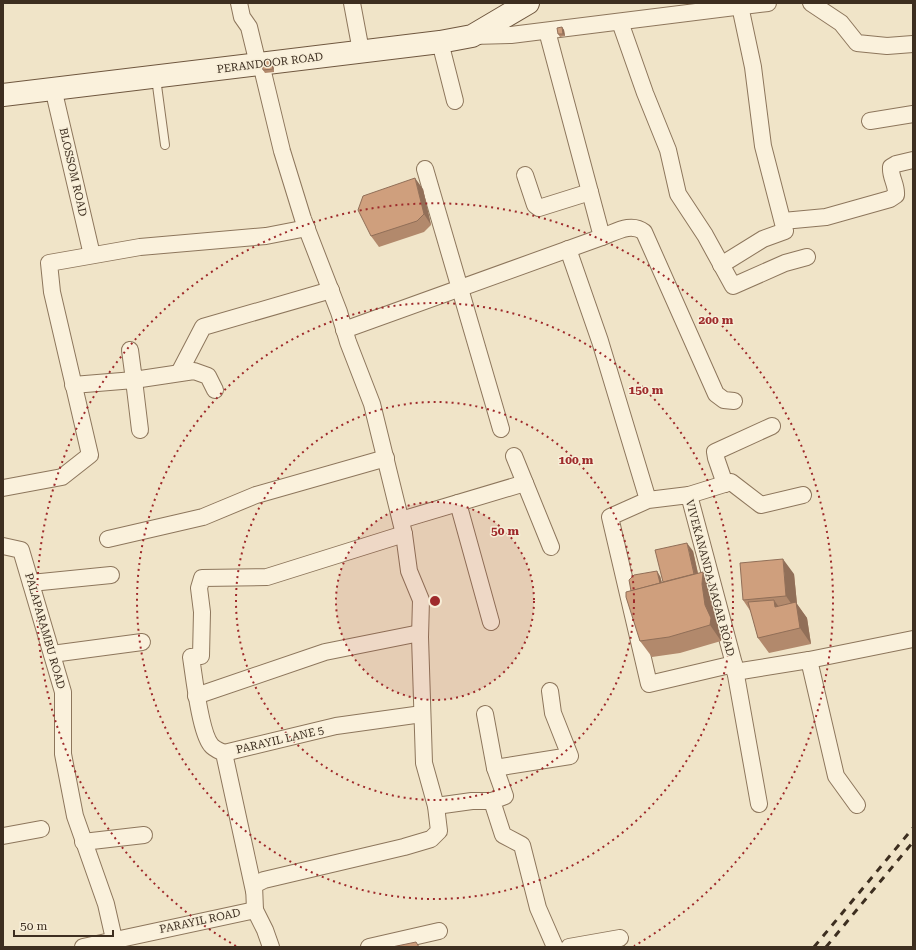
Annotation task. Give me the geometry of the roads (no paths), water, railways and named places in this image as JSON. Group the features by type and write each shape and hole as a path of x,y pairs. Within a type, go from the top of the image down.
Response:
{"main road":[{"name":"PERANDOOR ROAD","path":"3,95 440,42 472,36 528,3"}],"street":[{"path":"239,3 242,17 249,27 282,151 307,228 372,404 402,527 409,571 421,600 420,633 424,763 436,806 438,831 431,839 404,847 264,880 254,885 255,910"},
{"path":"352,3 362,51"},
{"path":"472,36 511,35 547,31 768,3"},
{"path":"811,3 841,23 857,43 887,46 913,44"},
{"path":"722,265 763,239 785,231 763,146 753,67 740,6"},
{"path":"620,22 645,93 668,150 678,194 722,265 733,286 785,263 807,257"},
{"path":"547,31 602,237"},
{"path":"440,42 455,101"},
{"name":"BLOSSOM ROAD","path":"54,88 92,255"},
{"path":"870,121 913,114"},
{"path":"783,221 826,217 890,199 896,195 896,190 890,172 891,167 896,164 913,160"},
{"path":"425,169 462,288 501,429"},
{"path":"525,175 535,205 539,208 590,192"},
{"path":"344,330 631,227 644,232 716,394 724,400 734,401"},
{"path":"3,488 62,477 90,455 52,292 49,263 140,247 266,236 307,228"},
{"path":"568,249 600,341 648,500"},
{"path":"179,373 203,327 331,290"},
{"path":"130,350 140,430"},
{"path":"73,386 134,380 194,371 208,376 215,390"},
{"path":"725,484 716,458 716,452 772,426"},
{"path":"514,456 551,547"},
{"path":"108,539 204,517 256,495 386,458"},
{"path":"689,495 731,482 761,506 803,495"},
{"path":"254,891 224,753 211,746 207,738 196,696 191,657 201,656 202,612 199,588 202,578 267,577 402,527 458,503 525,483"},
{"name":"VIVEKANANDA NAGAR ROAD","path":"689,495 734,668 649,684 610,517 648,500 689,495"},
{"path":"458,503 491,622"},
{"name":"PALAPARAMBU ROAD","path":"3,546 20,550 63,692 63,754 75,816 106,904 114,939"},
{"path":"31,583 110,575"},
{"path":"196,696 325,652 420,633"},
{"path":"759,804 734,668 809,660 913,640"},
{"path":"52,654 142,642"},
{"path":"809,660 836,776 857,805"},
{"path":"495,768 570,756 553,713 550,691"},
{"name":"PARAYIL LANE 5","path":"224,753 336,726 422,714"},
{"path":"436,806 472,801 492,801 505,796 495,768 484,714"},
{"path":"492,801 503,835 522,845 538,908 555,947"},
{"path":"3,836 41,829"},
{"path":"83,842 144,835"},
{"name":"PARAYIL ROAD","path":"83,947 114,939 136,941 255,910 266,930 270,947"},
{"path":"369,947 439,931"},
{"path":"569,947 620,938"}],"lane":[{"path":"155,76 165,145"}],"railway":[{"path":"814,947 913,828"},
{"path":"826,947 913,842"}]}
